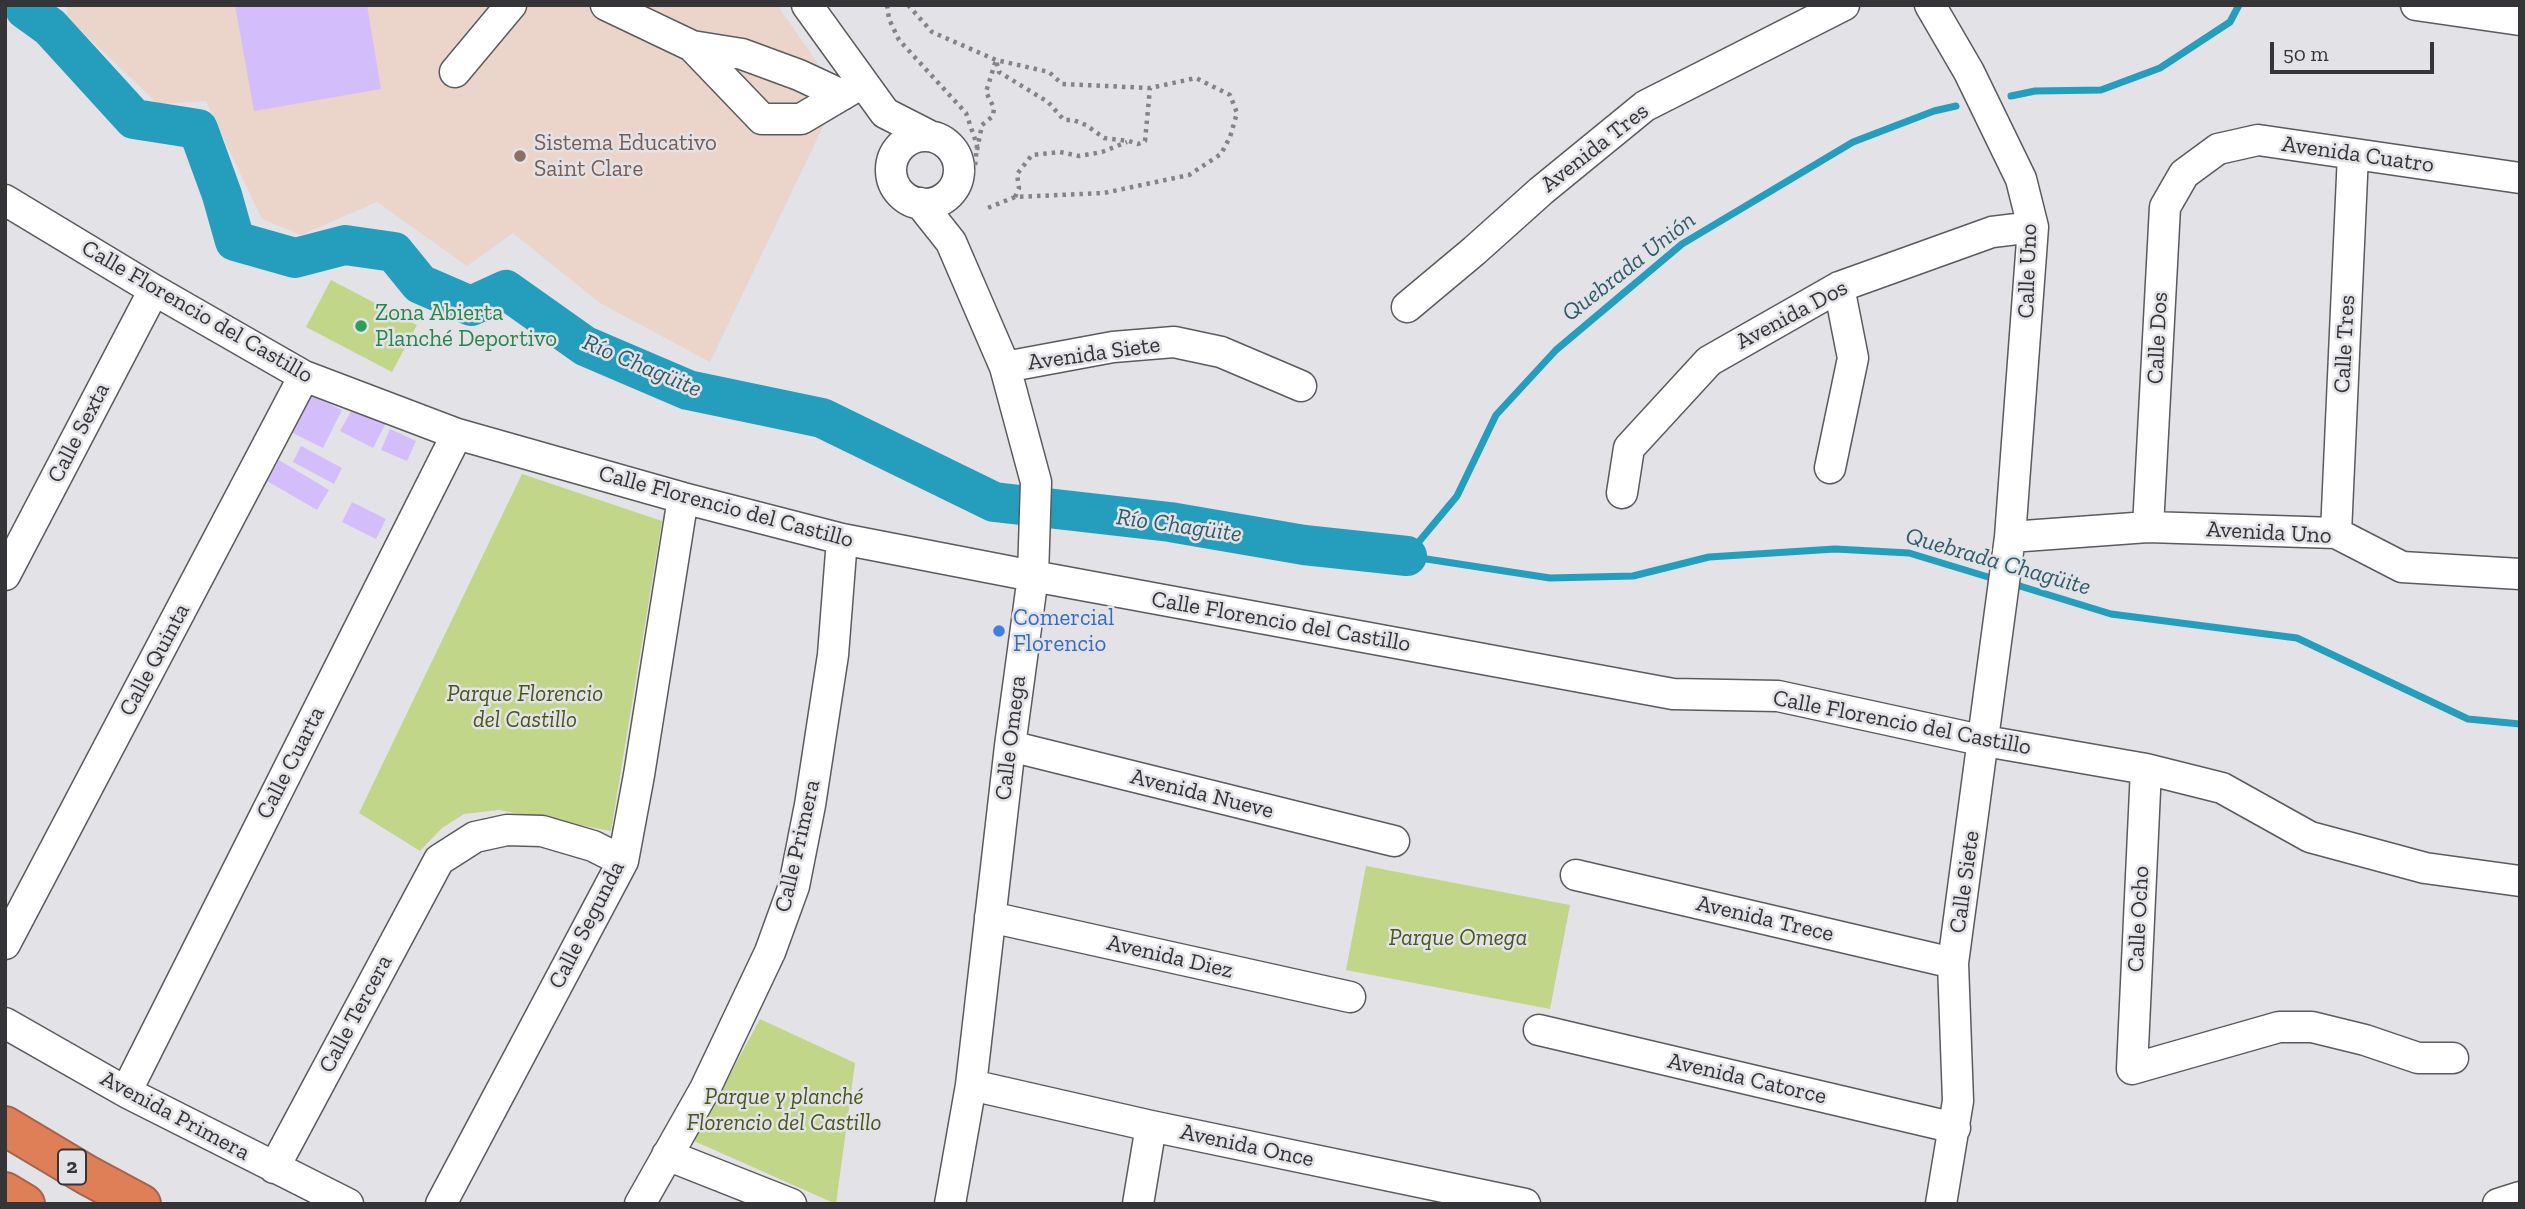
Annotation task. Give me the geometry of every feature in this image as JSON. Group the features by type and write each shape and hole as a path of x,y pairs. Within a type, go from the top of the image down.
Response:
{"highway":[{"name":"2","path":"5,1126 142,1204"},
{"path":"5,1192 24,1204"}],"street":[{"path":"455,72 511,5"},
{"path":"606,5 692,46 742,54 799,75 852,89 885,113 941,139 950,146 956,156 961,182 944,198 933,203 920,203 908,199 898,191 892,180 894,155 885,113"},
{"path":"807,5 852,89"},
{"name":"Avenida Tres","path":"1407,307 1541,191 1645,106 1844,5"},
{"name":"Calle Uno","path":"1930,5 1969,72 2021,179 2033,227 2009,549"},
{"path":"2416,5 2520,20"},
{"path":"692,46 762,119 801,119 852,89"},
{"path":"894,155 908,139 930,136"},
{"name":"Avenida Cuatro","path":"2200,162 2218,149 2258,140 2520,178"},
{"name":"Calle Tres","path":"2336,533 2353,154"},
{"name":"Calle Dos","path":"2148,527 2165,207 2184,174 2200,162"},
{"name":"Calle Omega","path":"951,242 961,182"},
{"name":"Calle Florencio del Castillo","path":"5,200 153,290 304,376 457,434 683,498 842,539 1033,576 1672,694 1778,696 1985,741 2146,769 2222,788 2310,836 2425,868 2520,881"},
{"name":"Calle Omega","path":"920,203 951,242 1005,368 1036,482 1033,576 1010,746 971,1085 950,1204"},
{"name":"Avenida Dos","path":"1622,493 1629,448 1709,360 1839,287 1992,232 2033,227"},
{"path":"1830,468 1853,358 1839,287"},
{"name":"Calle Sexta","path":"5,575 153,290"},
{"name":"Avenida Siete","path":"1005,368 1113,347 1174,342 1221,352 1301,386"},
{"name":"Calle Quinta","path":"5,944 304,376"},
{"name":"Calle Cuarta","path":"126,1092 457,434"},
{"name":"Calle Segunda","path":"441,1204 623,861 683,498"},
{"name":"Avenida Uno","path":"2009,549 2148,527 2336,533 2402,567 2520,574"},
{"name":"Calle Primera","path":"640,1204 705,1089 770,952 794,886 834,655 842,539"},
{"name":"Calle Siete","path":"1941,1204 1958,1101 1953,963 2009,549"},
{"name":"Avenida Nueve","path":"1010,746 1394,841"},
{"name":"Calle Ocho","path":"2146,769 2132,1069 2279,1027 2312,1027 2365,1040 2418,1058 2453,1058"},
{"name":"Calle Tercera","path":"274,1168 439,860 475,837 507,830 542,831 593,846 623,861"},
{"name":"Avenida Trece","path":"1576,875 1953,963"},
{"name":"Avenida Diez","path":"990,917 1350,997"},
{"name":"Avenida Primera","path":"5,1023 126,1092 348,1204"},
{"name":"Avenida Catorce","path":"1539,1030 1955,1128"},
{"name":"Avenida Once","path":"971,1085 1151,1126 1525,1204"},
{"path":"1138,1204 1151,1126"},
{"path":"667,1155 791,1204"}],"path":[{"path":"887,5 889,19 899,40 966,113 977,150"},
{"path":"908,5 932,32 996,60 1049,72 1062,84 1150,88 1196,78 1230,95 1237,113 1221,154 1189,175 1104,193 1015,197 985,209"},
{"path":"961,182 975,167 982,125 993,116 994,108 986,92 996,60"},
{"path":"996,60 999,72 1048,102 1064,120 1086,125 1104,138 1138,144 1145,141 1150,88"},
{"path":"1015,197 1019,188 1017,174 1032,155 1060,152 1079,156 1102,152 1129,141"}],"shaded area":[{"name":"Sistema Educativo Saint Clare","path":"66,5 777,5 819,65 831,110 710,362 600,303 513,233 467,266 377,202 301,235 262,219 206,101 158,104 67,17"}],"green space":[{"name":"Zona Abierta Planché Deportivo","path":"331,280 417,325 392,372 306,327"},
{"name":"Parque Florencio del Castillo","path":"522,474 662,521 611,831 499,810 464,814 442,828 420,851 359,813"},
{"name":"Parque Omega","path":"1366,866 1570,905 1550,1009 1346,970"},
{"name":"Parque y planché Florencio del Castillo","path":"760,1019 855,1063 836,1204 694,1141"}],"building":[{"path":"235,5 367,5 381,89 254,111"},
{"path":"307,393 342,410 323,448 289,431"},
{"path":"354,406 386,423 373,448 340,431"},
{"path":"390,429 416,441 407,461 381,450"},
{"path":"301,446 342,468 334,484 293,462"},
{"path":"279,460 329,490 317,510 267,481"},
{"path":"352,502 386,519 376,539 342,522"}],"waterway":[{"name":"Río Chagüite","path":"24,5 25,9 50,27 134,119 198,129 235,241 295,258 345,245 394,252 420,284 471,306 506,290 585,346 688,390 822,418 994,502 1170,522 1304,545 1407,556"},
{"name":"Quebrada Unión","path":"2011,96 2035,91 2101,90 2160,68 2230,22 2239,5"},
{"name":"Quebrada Unión","path":"1407,556 1457,496 1496,415 1556,350 1682,244 1853,142 1934,111 1956,106"},
{"name":"Quebrada Chagüite","path":"1407,556 1550,578 1633,576 1709,557 1835,549 1909,553 1998,580"},
{"name":"Quebrada Chagüite","path":"2010,583 2111,614 2297,638 2468,719 2520,724"}],"place":[{"name":"Sistema Educativo Saint Clare","path":"520,156"},
{"name":"Zona Abierta Planché Deportivo","path":"361,326"},
{"name":"Comercial Florencio","path":"999,631"}]}
